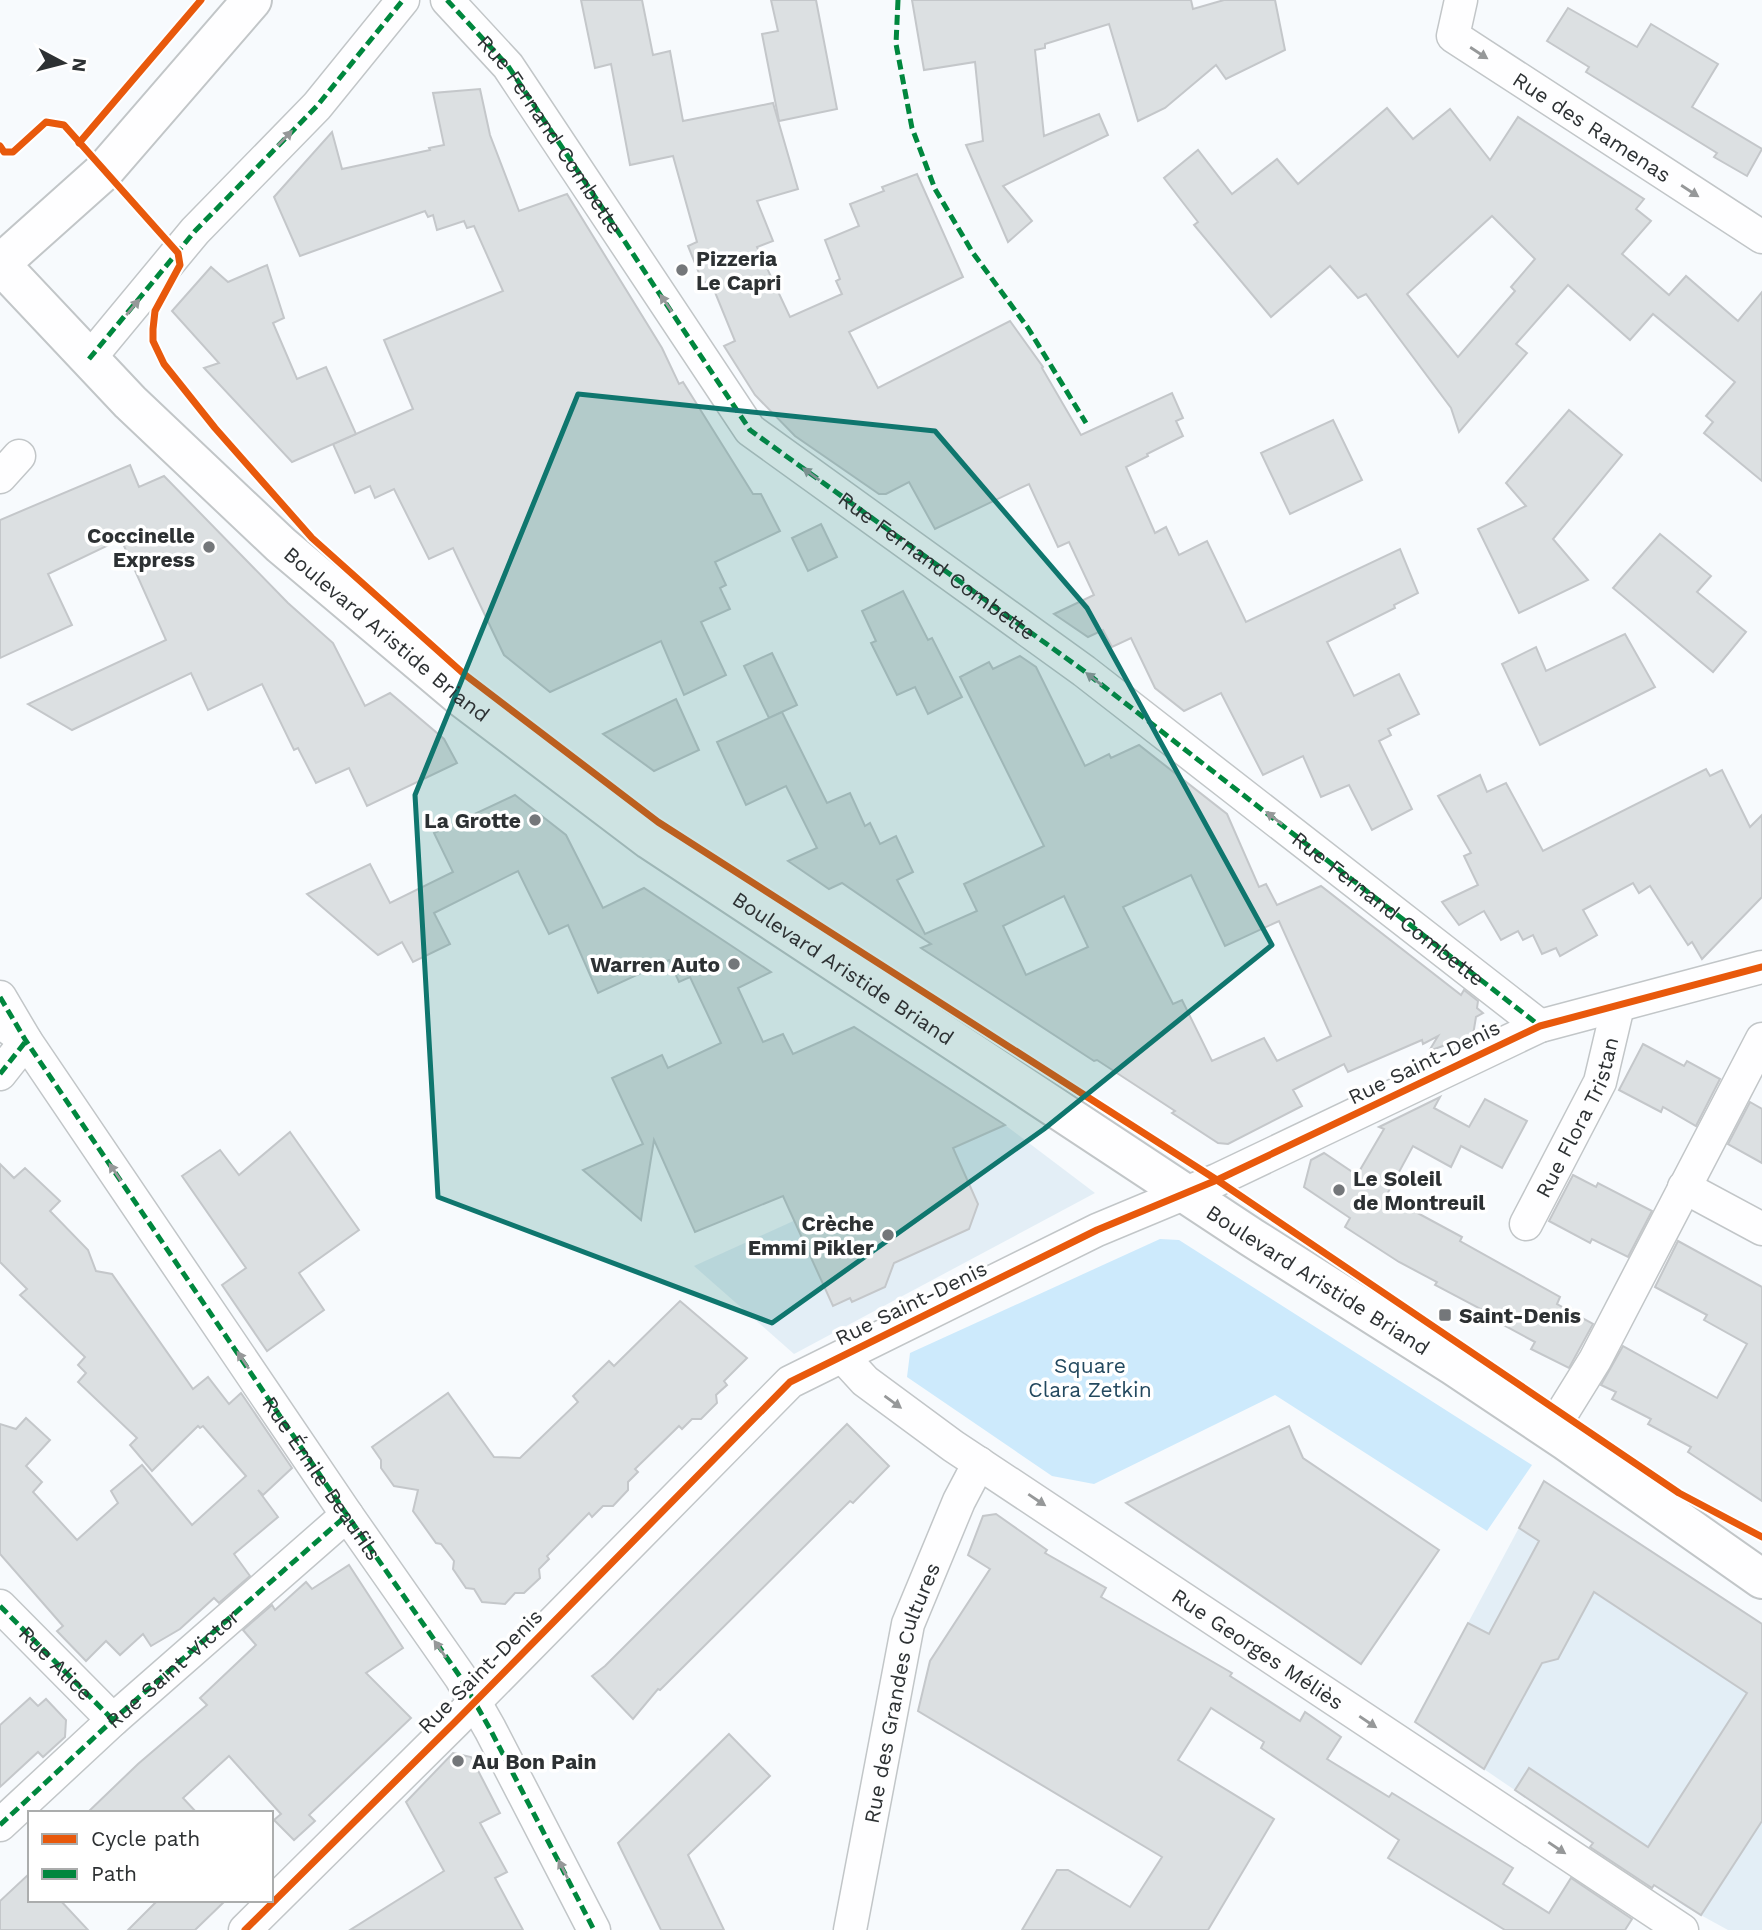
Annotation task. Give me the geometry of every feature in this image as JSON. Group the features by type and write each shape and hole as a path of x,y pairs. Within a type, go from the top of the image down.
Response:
{"main road":[{"path":"0,264 104,171 252,0"},
{"name":"Boulevard Aristide Briand","path":"0,264 130,402 281,545 460,696 650,840 1186,1195 1551,1431 1762,1579"}],"street":[{"path":"89,359 195,231 317,106 403,0"},
{"name":"Rue Fernand Combette","path":"447,0 509,66 750,430 1084,671 1540,1026"},
{"name":"Rue des Ramenas","path":"1461,0 1453,36 1762,237"},
{"name":"Rue Saint-Denis","path":"245,1930 474,1703 790,1382 1097,1230 1186,1195 1540,1026 1762,967"},
{"name":"Rue Émile Beaufils","path":"0,997 26,1041 347,1515 461,1678 594,1930"},
{"name":"Rue Flora Tristan","path":"1526,1224 1600,1083 1618,1006"},
{"name":"Rue Émile Beaufils","path":"0,1023 26,1041"},
{"path":"1551,1431 1595,1360 1762,1039"},
{"path":"0,1074 26,1041"},
{"path":"1684,1187 1762,1229"},
{"name":"Rue Georges Méliès","path":"843,1357 864,1381 979,1463 1682,1930"},
{"name":"Rue des Grandes Cultures","path":"850,1930 908,1624 959,1501 979,1463"},
{"name":"Rue Saint-Victor","path":"0,1825 113,1720 347,1515"},
{"name":"Rue Alice","path":"0,1606 113,1720"}],"highlighted area":[{"path":"578,394 935,431 1087,608 1272,945 1044,1129 772,1323 438,1197 415,795"}],"shaded area":[{"name":"Crèche Emmi Pikler","path":"1005,1125 1095,1193 794,1354 694,1266"},
{"path":"1544,1481 1762,1624 1762,1930 1728,1930 1686,1907 1415,1722"}],"green space":[{"name":"Square Clara Zetkin","path":"1160,1239 1179,1240 1532,1465 1487,1531 1275,1395 1094,1484 1052,1476 907,1377 910,1353"}],"building":[{"path":"581,0 642,0 653,55 670,51 683,121 773,103 798,189 757,201 773,241 757,247 790,317 842,294 836,281 840,279 825,240 859,226 850,204 884,191 882,187 917,174 963,277 849,332 878,388 1010,321 1043,367 1081,435 1172,393 1183,418 1176,421 1183,436 1126,467 1155,533 1166,527 1179,555 1207,541 1246,622 1400,549 1418,593 1394,605 1395,608 1327,642 1354,696 1399,674 1419,714 1388,729 1391,735 1379,741 1412,809 1372,830 1349,785 1321,797 1303,756 1263,775 1221,693 1184,711 1155,688 1131,638 1112,647 1103,630 1088,637 1054,614 1094,595 1069,542 1058,547 1029,484 935,529 909,482 886,494 879,494 795,436 755,395 724,346 735,341 710,280 703,283 688,246 697,242 673,156 630,165 611,64 595,68"},
{"path":"771,0 816,0 837,109 779,121 762,34 778,31"},
{"path":"912,0 1191,0 1193,9 1224,0 1275,0 1285,50 1226,79 1216,65 1165,108 1138,121 1109,24 1045,44 1045,48 1035,50 1044,136 1099,114 1108,135 1003,186 1032,221 1008,242 966,145 983,141 975,62 924,70"},
{"path":"1568,8 1637,47 1651,24 1718,64 1692,107 1762,149 1747,176 1714,157 1717,153 1586,72 1589,67 1547,41"},
{"path":"480,89 490,135 519,211 567,194 662,348 679,384 683,382 753,494 761,494 780,531 715,562 726,585 720,588 730,609 701,622 726,675 684,695 661,641 550,692 504,655 453,548 429,559 394,489 375,498 370,486 355,493 333,444 413,409 384,340 503,291 474,226 467,228 464,221 437,230 433,215 428,217 425,211 300,256 274,197 332,132 342,169 444,145 433,93"},
{"path":"1387,108 1413,139 1450,109 1490,160 1518,117 1644,199 1636,209 1651,221 1622,254 1669,295 1686,276 1738,321 1762,292 1762,481 1704,433 1713,422 1706,416 1735,382 1653,314 1630,340 1568,285 1516,344 1527,353 1459,432 1451,408 1366,294 1358,298 1330,266 1271,317 1194,225 1198,222 1164,178 1198,150 1232,194 1277,159 1298,184","holes":["1492,216 1535,259 1511,287 1515,291 1458,357 1407,294"]},
{"path":"267,265 284,318 273,323 297,379 326,367 356,434 292,462 204,368 219,363 172,311 211,267 228,282"},
{"path":"1569,410 1622,455 1553,539 1588,580 1519,613 1478,529 1526,506 1506,483"},
{"path":"1333,420 1362,480 1290,514 1261,453"},
{"path":"130,465 139,487 164,476 288,603 333,643 365,706 390,693 444,739 457,763 367,806 349,768 316,783 298,748 294,750 262,684 208,710 191,673 72,730 28,704 166,640 121,539 48,574 72,625 0,658 0,520"},
{"path":"821,524 837,557 808,571 792,538"},
{"path":"1660,534 1711,576 1697,592 1746,632 1713,672 1613,588"},
{"path":"903,591 928,640 932,638 962,697 928,714 915,687 897,695 871,643 876,641 862,611"},
{"path":"1625,634 1655,687 1540,745 1502,664 1536,647 1546,671"},
{"path":"772,653 797,705 769,718 744,666"},
{"path":"1020,656 1036,667 1085,766 1109,754 1111,758 1139,745 1227,814 1259,887 1266,884 1277,905 1321,886 1461,995 1464,990 1478,1001 1477,1008 1483,1013 1476,1017 1473,1035 1429,1051 1438,1036 1423,1044 1422,1040 1348,1072 1344,1064 1293,1090 1302,1106 1228,1144 1218,1143 1172,1113 1175,1111 921,948 931,944 842,883 829,889 788,861 817,848 786,786 746,805 717,742 782,712 827,803 850,793 865,826 870,823 880,844 896,836 913,872 897,880 925,934 977,911 964,884 1044,846 960,677 989,662 993,669","holes":["1191,875 1225,946 1279,921 1331,1036 1277,1061 1264,1038 1212,1061 1182,1000 1173,1004 1123,907","1064,896 1088,947 1026,975 1003,926"]},
{"path":"676,699 699,750 654,771 603,734"},
{"path":"1706,769 1710,776 1722,770 1750,827 1762,815 1762,897 1702,959 1692,942 1688,945 1650,886 1639,893 1633,883 1583,910 1597,935 1560,956 1556,948 1542,954 1533,935 1523,940 1518,931 1501,940 1484,911 1459,925 1442,902 1478,885 1464,856 1471,853 1438,796 1480,775 1487,792 1506,783 1543,851"},
{"path":"515,795 566,835 603,908 644,888 771,972 738,988 763,1042 783,1034 793,1054 854,1027 1005,1125 953,1148 978,1204 969,1229 894,1263 885,1287 852,1302 850,1298 833,1306 783,1196 695,1232 654,1140 641,1220 583,1170 643,1144 612,1078 662,1055 668,1068 721,1043 690,977 679,982 669,960 598,993 568,925 549,934 518,871 434,913 450,944 413,962 402,942 378,955 307,894 370,864 390,903 453,872 434,833"},
{"path":"1643,1044 1684,1066 1687,1061 1720,1079 1696,1126 1663,1107 1661,1112 1619,1090"},
{"path":"1440,1097 1434,1108 1469,1127 1485,1099 1527,1121 1502,1168 1461,1146 1451,1167 1413,1146 1386,1196 1462,1237 1460,1241 1560,1297 1557,1304 1593,1324 1569,1368 1531,1349 1535,1342 1494,1320 1496,1317 1435,1285 1437,1282 1399,1262 1345,1227 1350,1218 1304,1187 1311,1160 1324,1153 1357,1175 1384,1129 1379,1127"},
{"path":"1750,1102 1762,1109 1762,1163 1728,1144"},
{"path":"290,1132 359,1230 299,1273 324,1310 267,1351 222,1285 246,1268 182,1176 220,1150 239,1175"},
{"path":"0,1164 14,1178 25,1168 60,1201 50,1211 88,1250 96,1271 112,1274 193,1389 208,1377 229,1404 241,1393 292,1468 263,1495 258,1490 278,1517 234,1554 250,1576 219,1603 214,1598 180,1629 151,1646 143,1634 120,1655 106,1641 86,1661 57,1631 63,1626 0,1554 0,1424 16,1429 26,1418 50,1440 26,1466 42,1482 33,1492 77,1540 118,1503 111,1491 142,1465 192,1525 246,1476 203,1426 198,1426 152,1471 130,1445 137,1438 78,1382 86,1373 78,1365 85,1357 20,1295 27,1289 0,1262"},
{"path":"1573,1175 1596,1187 1598,1183 1652,1211 1628,1257 1592,1239 1590,1243 1549,1221"},
{"path":"1678,1241 1762,1287 1762,1501 1688,1452 1691,1447 1648,1424 1651,1419 1612,1399 1616,1392 1601,1385 1623,1346 1717,1398 1747,1344 1704,1320 1707,1315 1655,1287"},
{"path":"680,1301 747,1358 724,1381 727,1385 716,1395 717,1403 701,1419 692,1419 682,1429 679,1426 635,1469 638,1472 628,1482 628,1490 613,1506 603,1506 592,1517 589,1513 547,1556 549,1559 539,1569 540,1578 524,1593 515,1593 505,1604 482,1602 474,1589 466,1588 453,1569 454,1561 441,1544 436,1543 413,1511 418,1490 394,1486 381,1468 381,1460 372,1447 448,1393 494,1457 520,1458 578,1402 573,1396 609,1361 614,1366"},
{"path":"847,1424 889,1466 853,1503 850,1501 660,1690 658,1689 633,1719 592,1676"},
{"path":"1289,1426 1303,1458 1439,1550 1361,1664 1126,1503"},
{"path":"1544,1481 1762,1624 1762,1821 1701,1915 1654,1885 1652,1888 1590,1847 1593,1843 1515,1790 1529,1768 1648,1847 1747,1693 1594,1592 1558,1659 1542,1663 1484,1769 1415,1722 1468,1623 1489,1634 1539,1541 1519,1528"},
{"path":"996,1514 1047,1550 1045,1553 1106,1588 1101,1597 1232,1673 1230,1676 1300,1721 1305,1712 1341,1737 1327,1759 1389,1797 1392,1793 1513,1868 1503,1884 1549,1913 1571,1878 1632,1919 1625,1930 1505,1930 1388,1858 1399,1840 1261,1748 1264,1742 1211,1708 1178,1760 1274,1819 1208,1930 1022,1930 1057,1870 1068,1870 1130,1907 1162,1857 918,1711 930,1661 990,1569 968,1555 983,1516"},
{"path":"349,1565 403,1648 366,1673 411,1718 309,1815 315,1821 294,1840 274,1820 281,1814 229,1756 183,1798 195,1811 89,1811 138,1764 207,1705 200,1698 256,1645 243,1630 272,1605 275,1610 306,1582 312,1589"},
{"path":"30,1698 38,1706 46,1699 66,1720 65,1737 43,1757 38,1752 0,1787 0,1725"},
{"path":"729,1734 770,1776 688,1855 724,1930 661,1930 618,1843"},
{"path":"453,1753 471,1757 500,1813 480,1823 507,1872 495,1878 523,1930 350,1930 444,1871 406,1802"},
{"path":"28,1875 28,1902 62,1902 88,1930 0,1930 0,1901"},
{"path":"156,1902 224,1902 195,1930 128,1930"}],"marked path":[{"path":"89,359 195,231 317,106 403,0"},
{"path":"447,0 508,66 750,430 1084,671 1540,1026"},
{"path":"898,0 896,44 912,128 935,189 973,253 1028,328 1086,423"},
{"path":"0,997 26,1041 347,1515 461,1678 594,1930"},
{"path":"0,1074 26,1041"},
{"path":"0,1825 113,1720 347,1515"},
{"path":"0,1606 113,1720"}],"cycle path":[{"path":"79,143 201,0"},
{"path":"0,146 4,152 13,152 46,122 64,125 178,253 180,265 155,311 153,341 164,364 215,428 312,538 464,674 658,822 1217,1180 1679,1493 1762,1537"},
{"path":"245,1930 455,1722 790,1382 1097,1230 1217,1180 1540,1026 1762,967"}],"place":[{"name":"Pizzeria Le Capri","path":"682,270"},
{"name":"Coccinelle Express","path":"209,547"},
{"name":"La Grotte","path":"535,820"},
{"name":"Warren Auto","path":"734,964"},
{"name":"Le Soleil de Montreuil","path":"1339,1190"},
{"name":"Crèche Emmi Pikler","path":"888,1235"},
{"name":"Saint-Denis","path":"1445,1315"},
{"name":"Au Bon Pain","path":"458,1761"}]}
